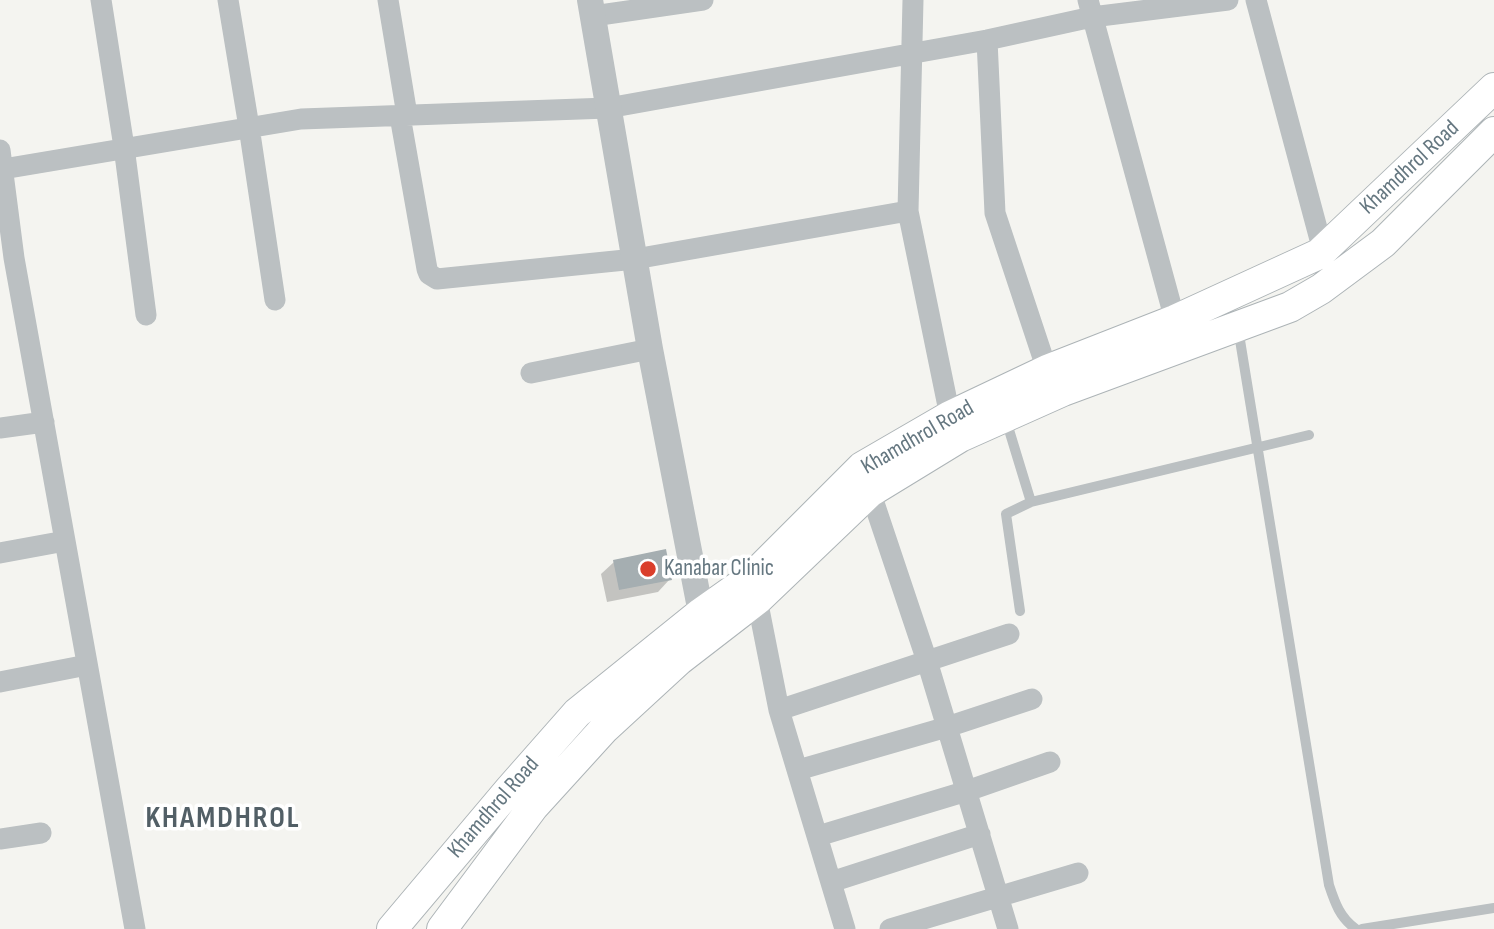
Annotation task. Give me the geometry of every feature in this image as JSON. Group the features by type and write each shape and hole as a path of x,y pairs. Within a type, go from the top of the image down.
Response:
{"main road":[{"name":"Khamdhrol Road","path":"866,480 1234,311 1323,251 1494,88"},
{"name":"Khamdhrol Road","path":"442,929 533,807 613,721 866,480 950,416 1047,370 1175,320 1234,311 1290,307 1382,243 1494,132"},
{"name":"Khamdhrol Road","path":"392,929 509,789 578,713 701,612 755,588"}],"street":[{"path":"101,0 146,316"},
{"path":"228,0 275,300"},
{"path":"388,0 427,269 433,277 442,280 635,259 908,211"},
{"path":"701,612 650,348 591,8 703,0"},
{"path":"913,0 908,211 950,416"},
{"path":"135,929 44,422 7,259 1,160 124,148 302,119 608,108 987,40 1090,8 1228,0"},
{"path":"1256,0 1331,281"},
{"path":"1090,8 1175,320"},
{"path":"987,40 995,213 1047,370"},
{"path":"531,373 650,348"},
{"path":"0,428 44,422"},
{"path":"866,480 927,661 1009,929"},
{"path":"0,553 65,541"},
{"path":"755,588 779,709 845,929"},
{"path":"779,709 1009,634"},
{"path":"0,682 87,665"},
{"path":"798,770 947,727 1032,699"},
{"path":"818,836 967,791 1050,761"},
{"path":"0,839 41,833"},
{"path":"831,882 980,834"},
{"path":"890,929 1078,873"}],"lane":[{"path":"1234,311 1329,885 1335,903 1347,922 1356,929"},
{"path":"1005,417 1031,502"},
{"path":"1020,611 1006,514 1031,502 1309,435"},
{"path":"1362,929 1494,908"}],"building":[{"path":"666,549 672,580 619,590 613,560"}],"place":[{"name":"Kanabar Clinic","path":"648,569"}],"district":[{"name":"KHAMDHROL","path":"223,819"}]}
